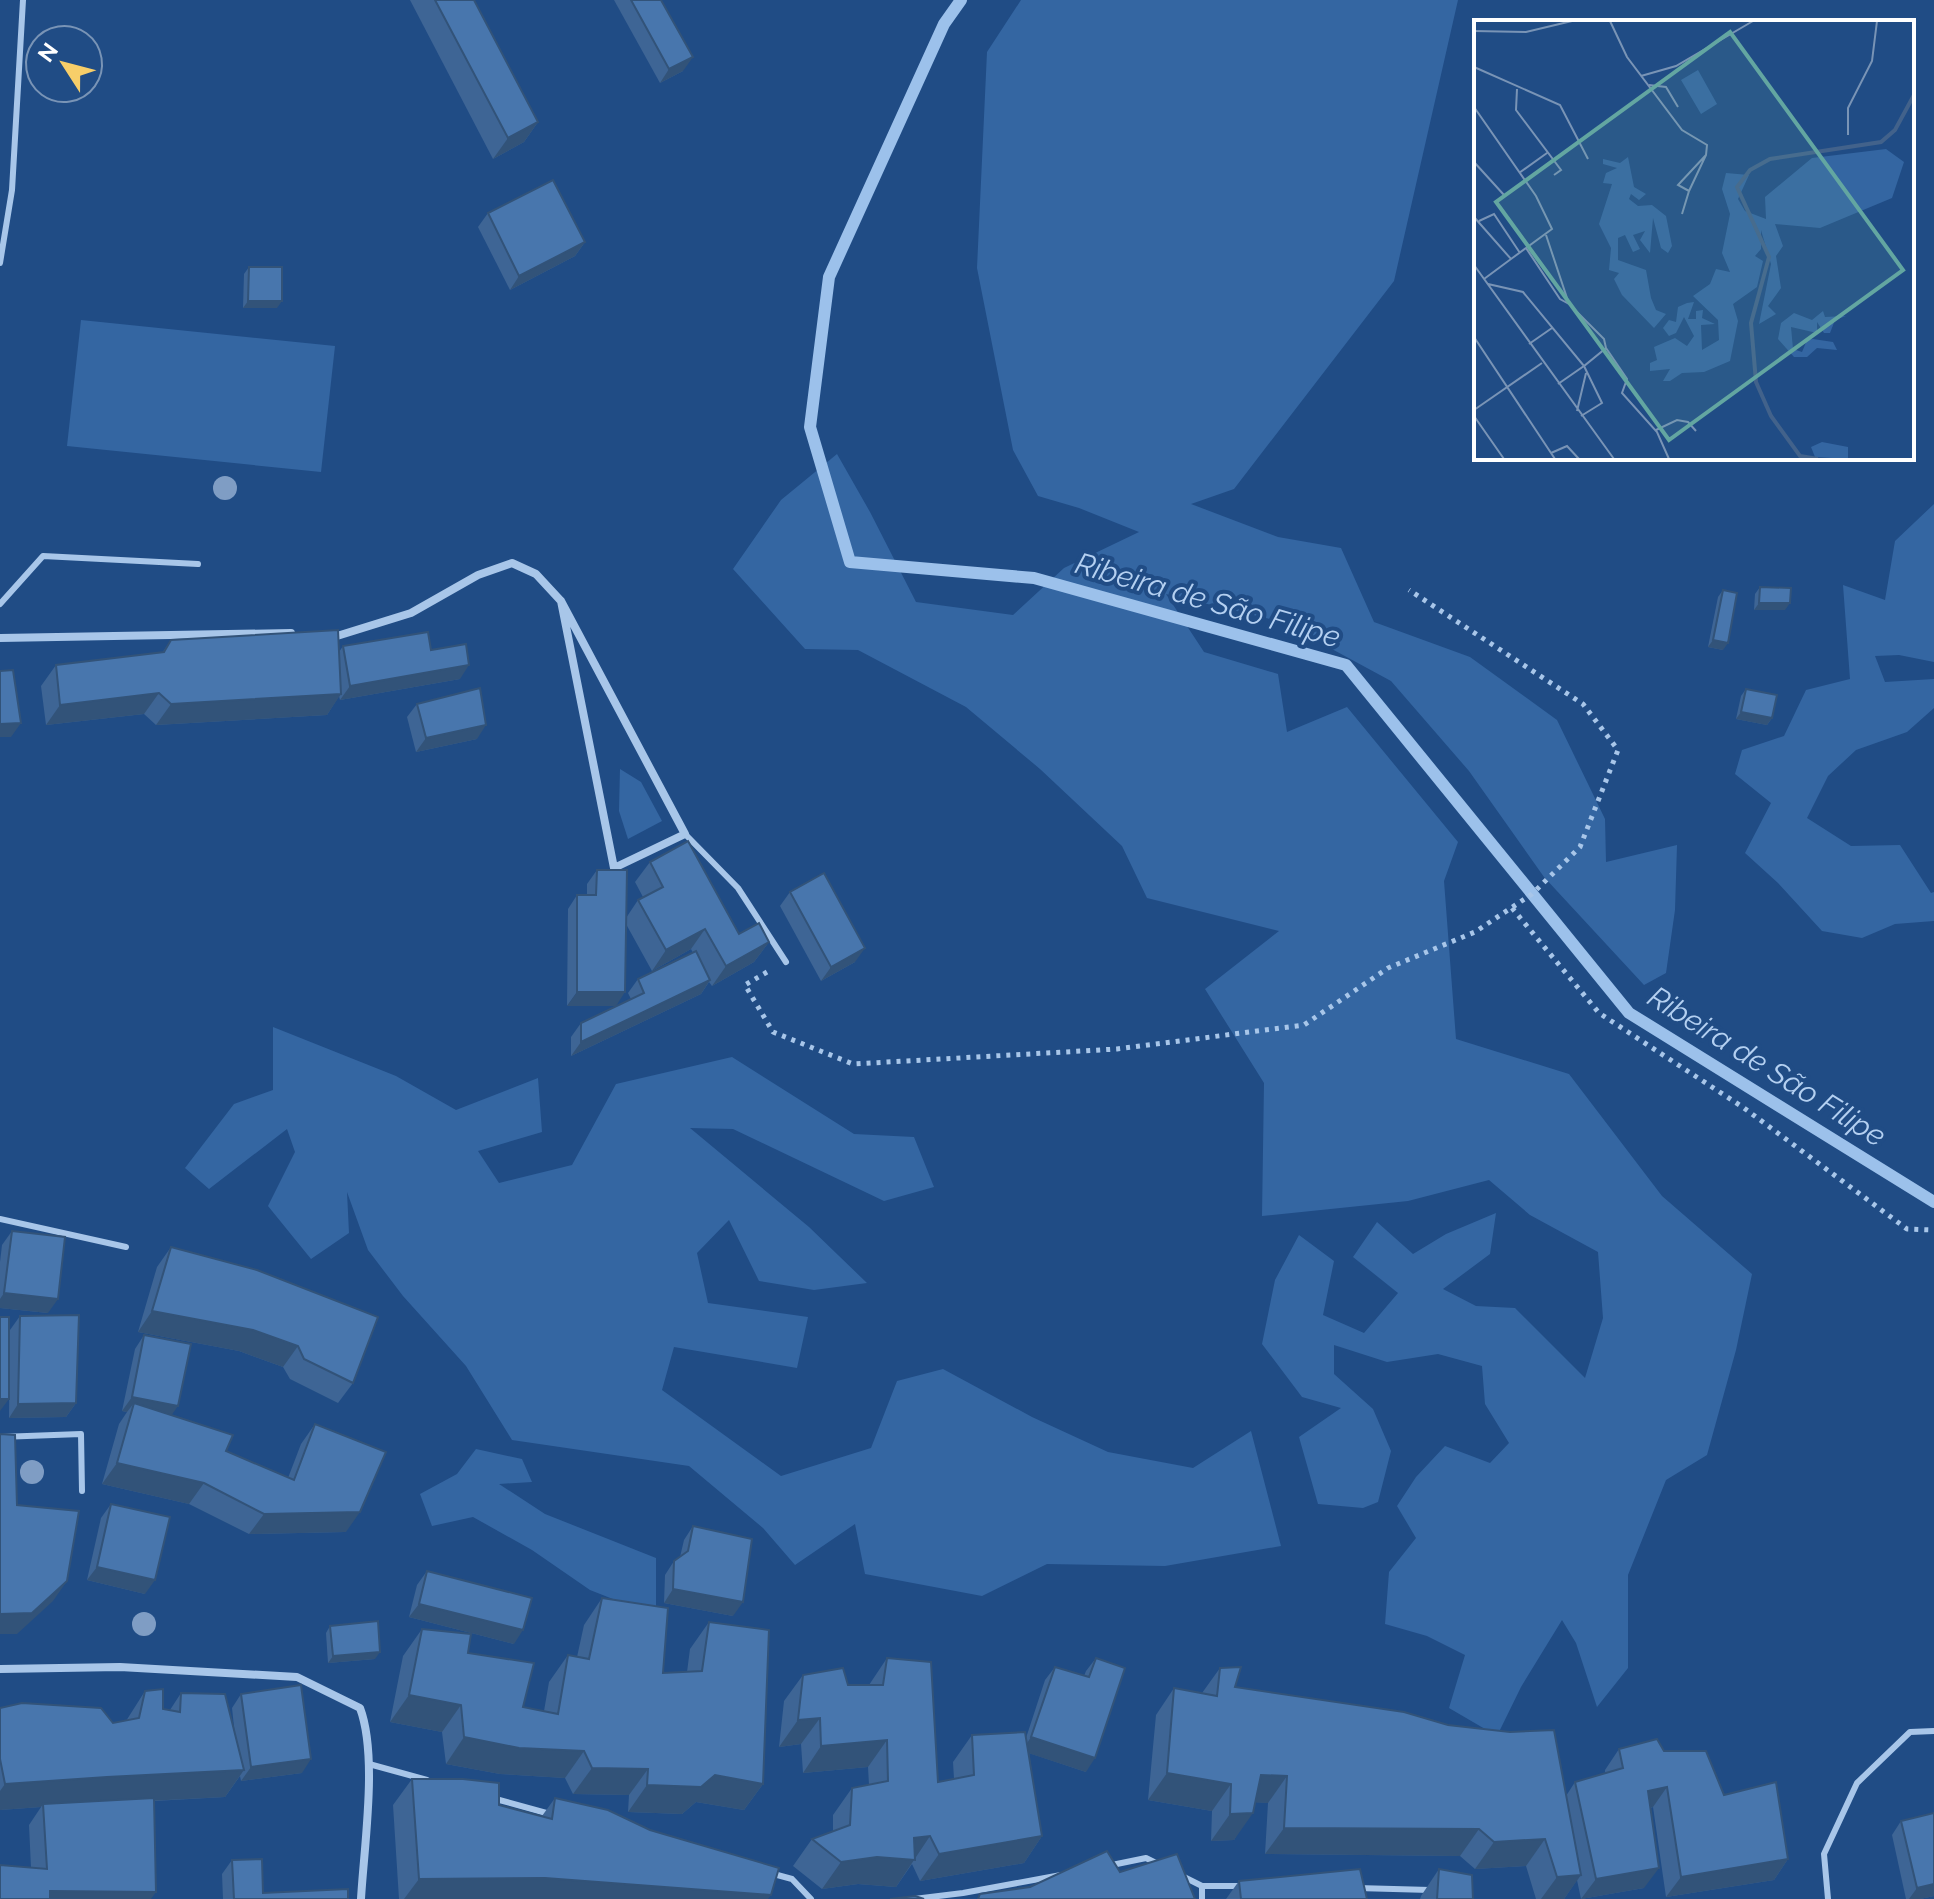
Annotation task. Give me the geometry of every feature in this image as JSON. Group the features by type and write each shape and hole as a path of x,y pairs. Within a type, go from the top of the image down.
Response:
{"street":[{"path":"325,635 337,636 411,613 478,575 512,563 536,574 561,601 685,834 614,868 561,601"},
{"path":"0,638 300,633"},
{"path":"0,1669 120,1667 297,1677 360,1708 368,1729 369,1764 361,1899"}],"lane":[{"path":"0,263 12,190 23,0"},
{"path":"0,604 43,556 198,564"},
{"path":"685,834 738,888 786,962"},
{"path":"0,1219 126,1247"},
{"path":"0,1437 81,1434 82,1491"},
{"path":"1828,1899 1824,1854 1857,1783 1910,1732 1934,1731"},
{"path":"369,1764 429,1781"},
{"path":"489,1797 565,1818"},
{"path":"1100,1867 1146,1858 1160,1865"},
{"path":"761,1871 792,1879 811,1899"},
{"path":"1174,1872 1202,1886 1248,1886"},
{"path":"914,1899 1070,1873"},
{"path":"1202,1886 1202,1899"},
{"path":"1355,1888 1432,1890"}],"path":[{"path":"786,962 745,985 773,1032 853,1064 1117,1049 1304,1025 1388,968 1475,932 1532,894 1580,847 1618,750 1583,704 1409,590"},
{"path":"1512,908 1599,1013 1744,1108 1907,1229 1934,1230"}],"shaded area":[{"path":"1021,0 1458,0 1394,281 1234,489 1191,504 1278,537 1341,548 1374,622 1470,657 1557,720 1605,819 1606,862 1677,845 1675,910 1666,973 1644,985 1544,877 1469,771 1391,681 1282,622 1166,594 1204,652 1278,674 1287,732 1347,707 1458,842 1444,881 1456,1039 1569,1074 1662,1196 1752,1274 1736,1350 1707,1455 1666,1480 1628,1575 1628,1668 1597,1707 1576,1643 1562,1620 1521,1687 1497,1736 1449,1708 1465,1655 1427,1636 1385,1624 1389,1572 1416,1538 1397,1506 1416,1477 1445,1446 1490,1463 1509,1443 1485,1404 1482,1366 1438,1354 1387,1362 1334,1345 1334,1374 1373,1409 1391,1451 1378,1502 1363,1508 1318,1504 1299,1437 1341,1408 1302,1397 1262,1344 1275,1280 1299,1235 1334,1261 1323,1315 1364,1333 1398,1293 1353,1257 1377,1222 1413,1254 1446,1234 1496,1213 1490,1254 1443,1289 1476,1306 1515,1308 1585,1378 1603,1318 1598,1252 1530,1215 1489,1180 1408,1201 1262,1216 1264,1083 1205,989 1279,931 1147,898 1122,846 1040,769 966,707 858,650 805,649 733,569 781,500 837,454 916,602 1013,615 1064,568 1139,532 1079,508 1038,496 1013,450 977,268 987,52"},
{"path":"81,320 335,346 321,472 67,446"},
{"path":"1934,504 1934,662 1899,655 1875,656 1885,682 1934,679 1934,708 1907,732 1856,750 1828,776 1807,818 1851,846 1900,845 1931,893 1934,892 1934,921 1895,924 1862,938 1822,931 1778,883 1745,853 1771,803 1735,774 1742,750 1784,736 1806,690 1850,679 1843,585 1885,600 1895,541"},
{"path":"620,769 641,782 662,821 628,839 619,811"},
{"path":"273,1027 396,1076 456,1110 538,1078 542,1132 478,1151 499,1183 572,1165 616,1084 732,1057 854,1134 914,1137 934,1187 884,1201 733,1129 690,1128 809,1227 867,1283 814,1290 759,1281 729,1220 697,1253 708,1303 808,1317 797,1368 674,1347 662,1390 781,1476 871,1448 897,1381 943,1369 1032,1417 1108,1452 1193,1468 1251,1431 1281,1546 1165,1566 1047,1564 982,1596 865,1574 855,1524 795,1565 763,1528 689,1466 512,1440 466,1366 403,1296 368,1250 347,1192 349,1233 311,1259 268,1206 295,1152 287,1129 209,1189 185,1168 234,1104 273,1090"},
{"path":"476,1449 522,1459 532,1482 499,1484 545,1514 656,1558 656,1616 590,1590 532,1550 473,1517 432,1526 420,1494 457,1474"}],"building":[{"path":"435,0 474,0 538,122 508,138"},
{"path":"631,0 661,0 693,57 669,69"},
{"path":"553,180 585,242 519,276 488,213"},
{"path":"249,267 282,267 282,301 248,301"},
{"path":"1760,587 1791,588 1790,603 1759,603"},
{"path":"1723,590 1737,593 1728,643 1713,640"},
{"path":"338,630 341,694 171,704 159,693 60,705 56,665 164,652 171,640"},
{"path":"428,632 431,650 466,644 469,665 350,686 343,646"},
{"path":"13,670 21,723 0,724 0,671"},
{"path":"480,688 486,725 426,738 417,704"},
{"path":"1746,689 1777,695 1772,718 1741,712"},
{"path":"688,841 739,934 759,923 769,942 726,966 705,929 666,950 638,900 663,887 650,862"},
{"path":"597,870 627,870 625,992 577,992 577,895 596,895"},
{"path":"824,873 865,948 831,967 790,892"},
{"path":"696,951 710,980 581,1042 581,1023 644,993 638,979"},
{"path":"12,1231 65,1237 58,1299 4,1293"},
{"path":"171,1247 257,1270 378,1317 353,1383 304,1359 298,1346 253,1330 152,1311"},
{"path":"79,1315 76,1403 18,1404 20,1316"},
{"path":"0,1317 9,1317 9,1399 0,1399"},
{"path":"144,1335 191,1344 178,1406 132,1397"},
{"path":"134,1403 233,1435 226,1451 294,1480 315,1424 386,1452 360,1512 264,1514 204,1483 117,1463"},
{"path":"0,1434 15,1435 17,1505 79,1511 67,1581 32,1613 0,1614"},
{"path":"111,1504 170,1517 155,1580 97,1567"},
{"path":"693,1526 752,1539 743,1602 673,1589 674,1561 688,1551"},
{"path":"427,1571 532,1598 523,1630 419,1604"},
{"path":"602,1598 668,1608 663,1673 702,1671 709,1622 769,1630 763,1784 715,1775 701,1787 647,1785 648,1769 592,1768 584,1751 519,1748 464,1737 461,1705 409,1695 422,1629 471,1634 468,1653 534,1663 523,1707 558,1714 568,1655 589,1659"},
{"path":"378,1621 380,1652 333,1656 330,1626"},
{"path":"887,1658 931,1662 938,1782 974,1775 972,1735 1025,1732 1042,1836 939,1854 930,1836 914,1838 915,1860 877,1857 841,1862 812,1839 850,1825 852,1788 888,1781 887,1740 821,1746 820,1718 798,1720 803,1675 843,1668 848,1685 883,1685"},
{"path":"1096,1658 1125,1668 1095,1758 1031,1737 1055,1667 1089,1677"},
{"path":"1241,1667 1235,1687 1404,1712 1448,1725 1510,1732 1554,1730 1581,1875 1557,1877 1545,1839 1494,1842 1479,1829 1284,1828 1287,1776 1261,1775 1253,1813 1230,1814 1231,1784 1167,1773 1174,1688 1217,1696 1220,1668"},
{"path":"301,1685 311,1759 251,1767 241,1694"},
{"path":"163,1689 163,1709 180,1712 181,1693 225,1694 244,1770 5,1784 0,1759 0,1708 22,1703 101,1708 113,1723 139,1718 145,1691"},
{"path":"1657,1739 1664,1751 1706,1751 1724,1795 1776,1782 1788,1859 1681,1877 1667,1787 1648,1791 1659,1868 1596,1879 1575,1782 1623,1768 1619,1749"},
{"path":"412,1779 499,1783 499,1805 552,1819 555,1798 608,1810 650,1830 779,1868 771,1895 545,1878 419,1879"},
{"path":"154,1798 156,1892 50,1891 50,1899 0,1899 0,1865 47,1869 43,1804"},
{"path":"1934,1813 1934,1884 1917,1888 1901,1821"},
{"path":"1107,1851 1120,1872 1177,1854 1195,1899 978,1899 980,1894 1030,1887"},
{"path":"262,1859 263,1893 348,1889 348,1899 234,1899 232,1860"},
{"path":"1360,1869 1367,1899 1241,1899 1239,1881"},
{"path":"1439,1869 1472,1875 1473,1899 1437,1899"},
{"path":"915,1896 924,1899 890,1899"}],"waterway":[{"name":"Ribeira de São Filipe","path":"961,0 944,24 829,277 810,427 850,562 1034,578 1346,665 1629,1013 1934,1202"}]}
